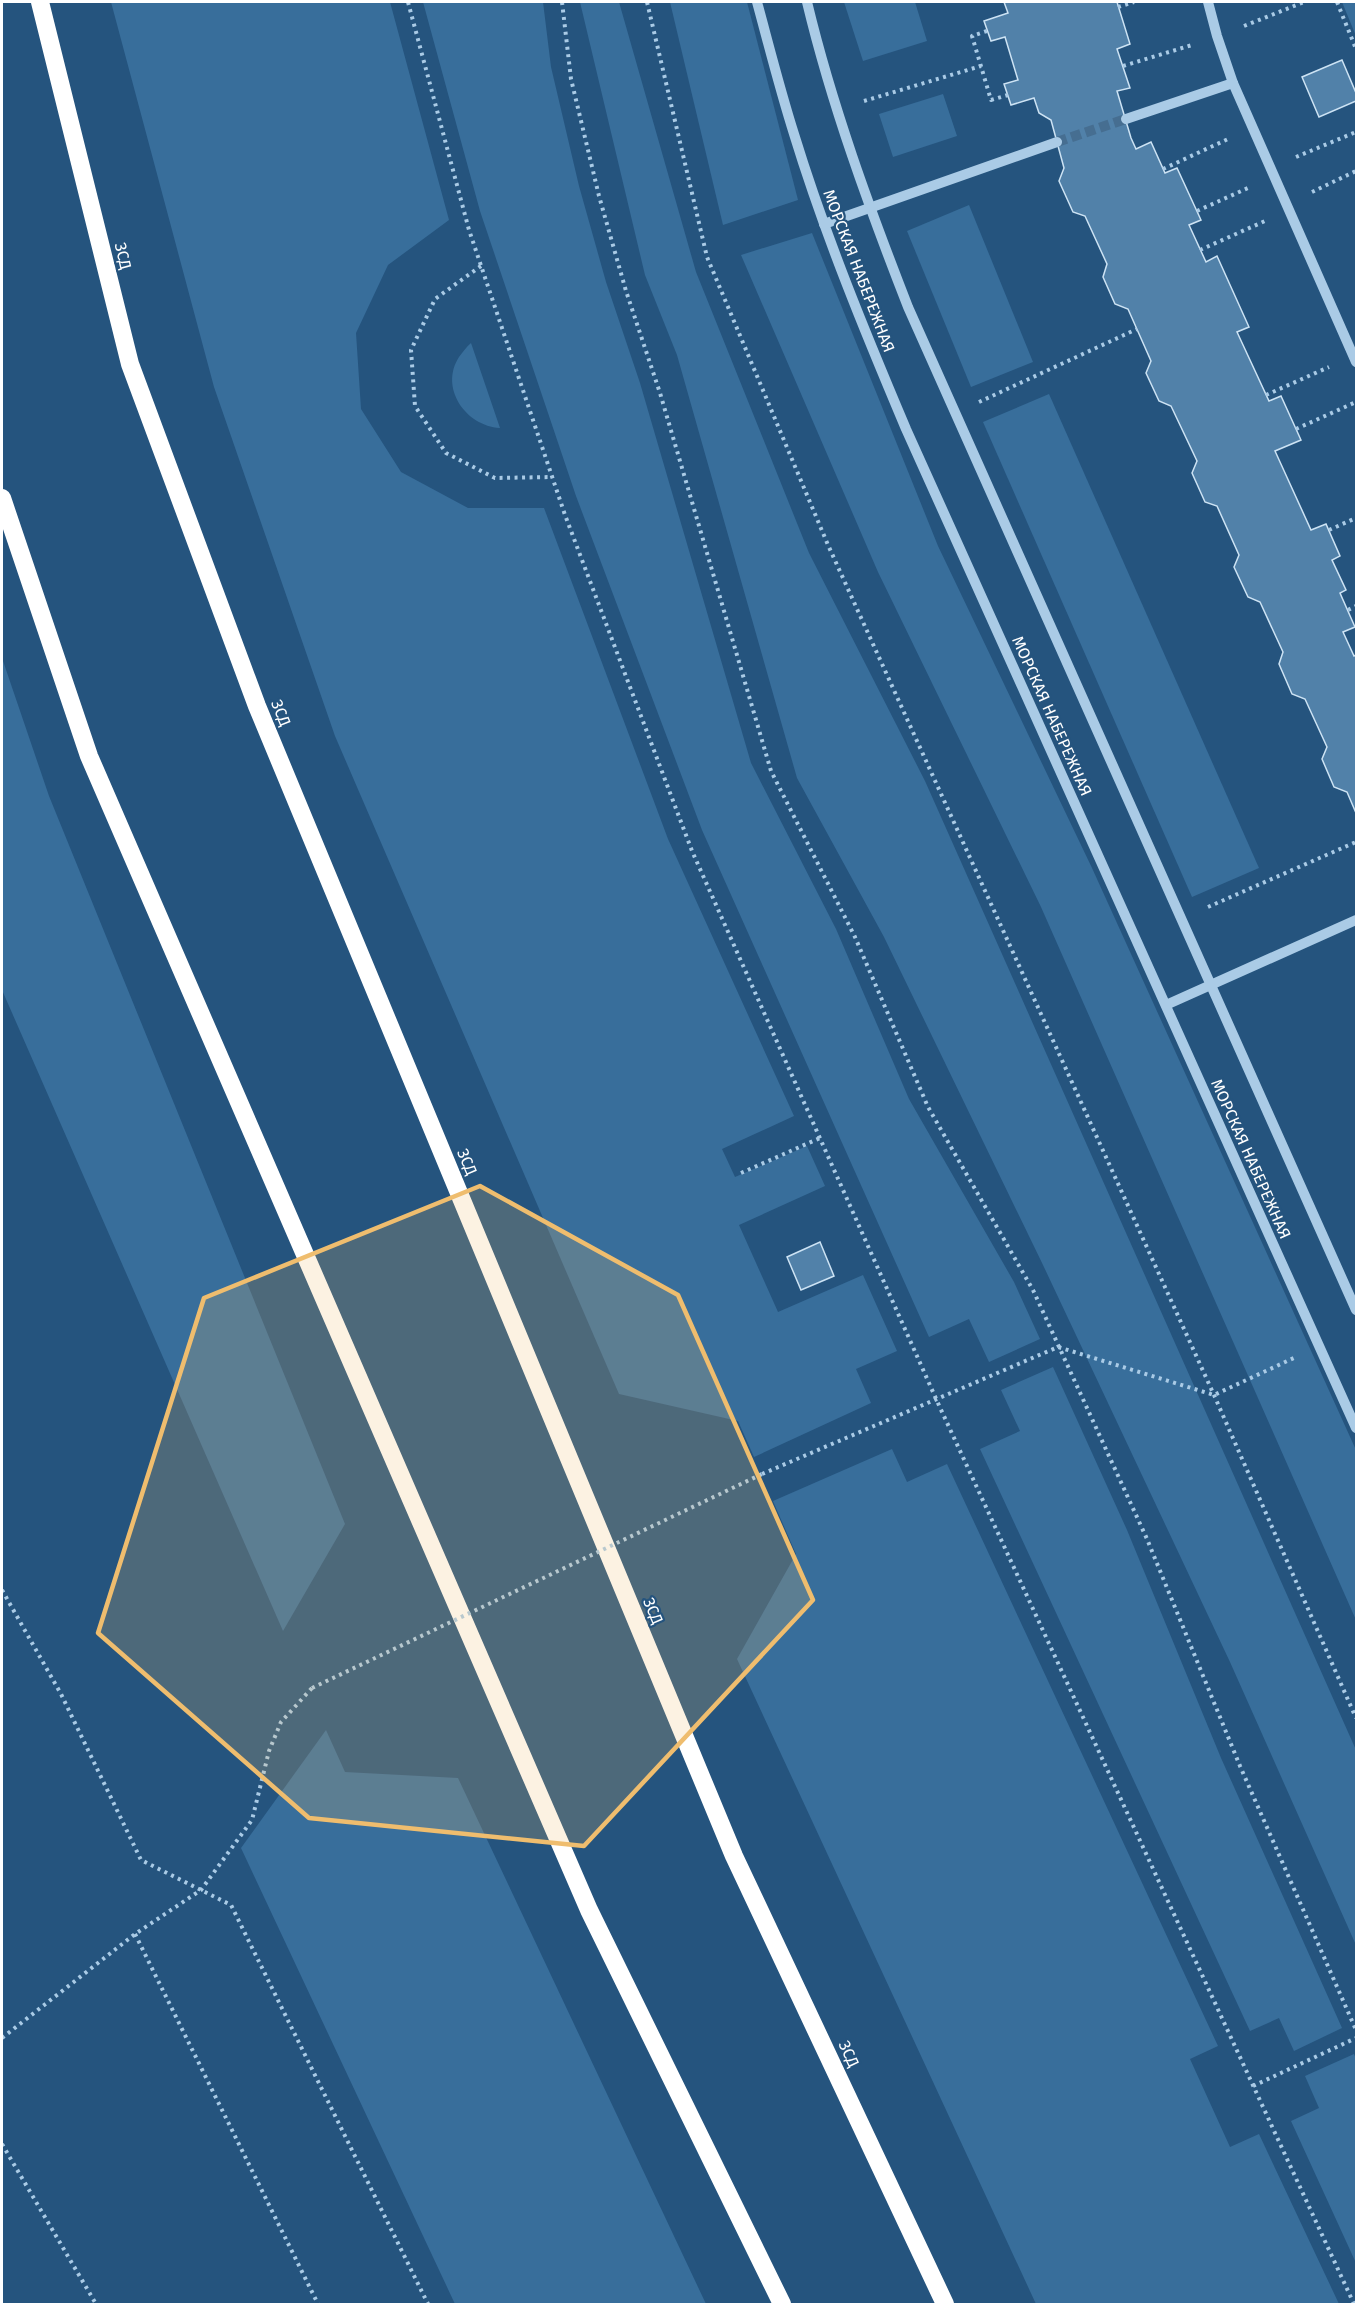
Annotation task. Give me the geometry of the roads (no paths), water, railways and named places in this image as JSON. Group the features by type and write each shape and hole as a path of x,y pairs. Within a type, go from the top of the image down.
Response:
{"highway":[{"name":"ЗСД","path":"40,2 130,364 257,706 734,1856 945,2304"},
{"path":"2,498 89,756 590,1910 782,2304"}],"street":[{"name":"МОРСКАЯ НАБЕРЕЖНАЯ","path":"757,2 793,134 862,325 906,429 1356,1428"},
{"name":"МОРСКАЯ НАБЕРЕЖНАЯ","path":"807,2 836,109 908,307 1356,1310"},
{"path":"1208,2 1233,83 1355,358"},
{"path":"1126,119 1233,83"},
{"path":"824,224 1057,142"},
{"path":"1166,1005 1356,920"}],"tunnel":[{"path":"1057,142 1126,119"}]}
